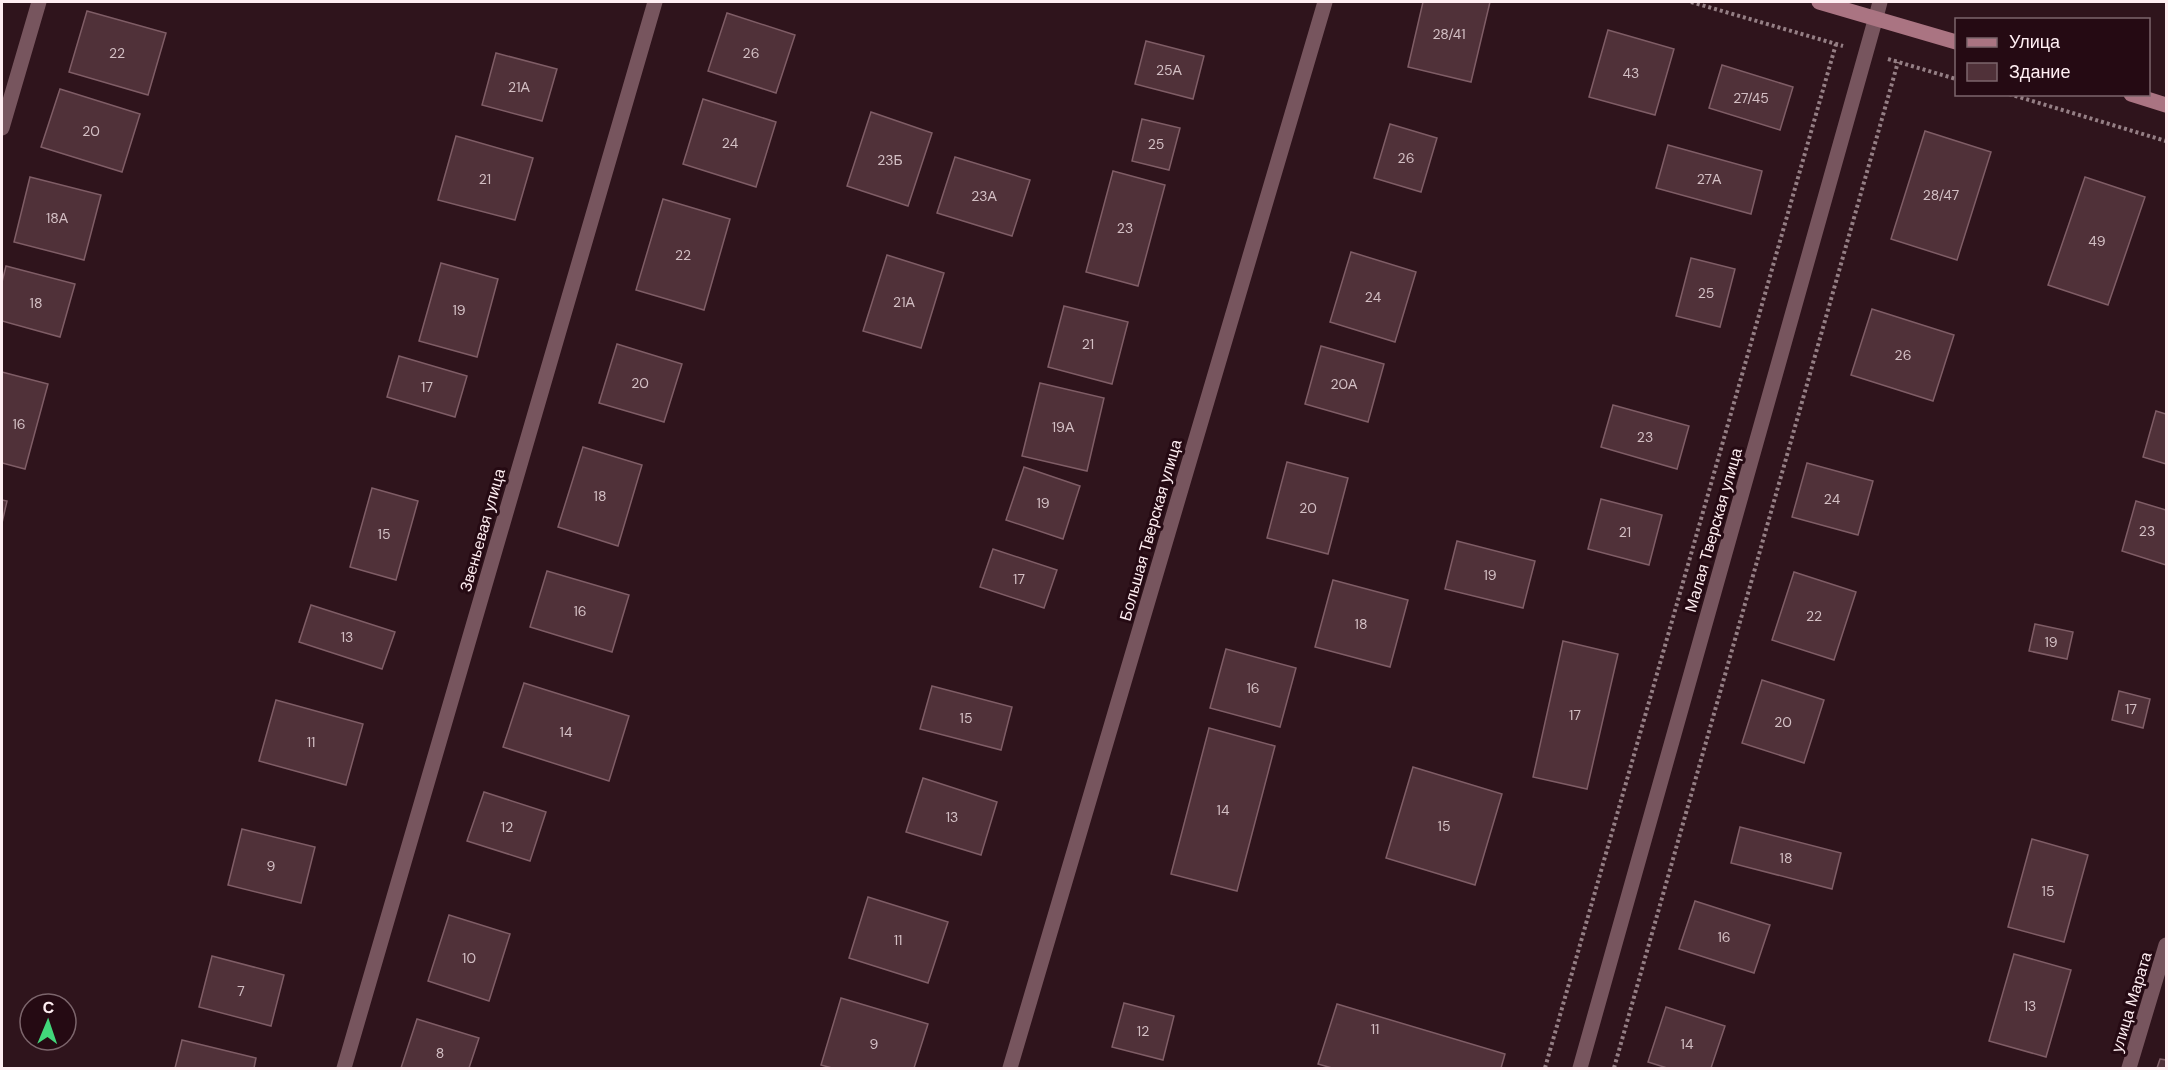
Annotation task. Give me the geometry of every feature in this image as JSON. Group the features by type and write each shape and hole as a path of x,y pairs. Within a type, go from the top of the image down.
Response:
{"main road":[{"path":"1819,2 1955,42"},
{"path":"2137,96 2166,105"}],"street":[{"path":"2,128 39,2"},
{"name":"Звеньевая улица","path":"344,1068 655,2"},
{"name":"Большая Тверская улица","path":"1010,1068 1325,2"},
{"name":"Малая Тверская улица","path":"1580,1068 1880,2"},
{"name":"улица Марата","path":"2129,1068 2166,945"}],"path":[{"path":"1691,2 1955,79"},
{"path":"1545,1068 1836,44"},
{"path":"1614,1068 1898,62"},
{"path":"2016,96 2166,141"}],"building":[{"path":"1423,2 1490,2 1471,82 1408,67"},
{"path":"87,11 166,33 148,95 69,72"},
{"path":"727,13 795,35 776,93 708,71"},
{"path":"1608,30 1674,49 1655,115 1589,97"},
{"path":"1146,41 1204,56 1193,99 1135,84"},
{"path":"496,53 557,69 542,121 482,105"},
{"path":"1722,65 1793,87 1780,130 1709,108"},
{"path":"60,89 140,114 122,172 41,147"},
{"path":"703,99 776,122 756,187 683,164"},
{"path":"871,112 932,133 908,206 847,186"},
{"path":"1142,119 1180,128 1169,170 1132,161"},
{"path":"1390,124 1437,138 1421,192 1374,178"},
{"path":"1925,131 1991,152 1957,260 1891,239"},
{"path":"456,136 533,158 515,220 438,200"},
{"path":"1668,145 1762,171 1751,214 1656,188"},
{"path":"955,157 1030,180 1012,236 937,213"},
{"path":"1113,171 1165,185 1138,286 1086,272"},
{"path":"30,177 101,195 84,260 14,242"},
{"path":"2085,177 2145,197 2108,305 2048,285"},
{"path":"663,199 730,219 704,310 636,290"},
{"path":"1351,252 1416,272 1395,342 1330,322"},
{"path":"887,255 944,273 921,348 863,331"},
{"path":"1691,258 1735,269 1720,327 1676,316"},
{"path":"441,263 498,279 477,357 419,341"},
{"path":"6,266 75,284 60,337 2,321 2,282"},
{"path":"1064,306 1128,322 1112,384 1048,367"},
{"path":"1872,309 1954,335 1933,401 1851,375"},
{"path":"617,344 682,364 664,422 599,403"},
{"path":"1321,346 1384,364 1368,422 1305,404"},
{"path":"399,356 467,376 455,417 387,397"},
{"path":"2,372 48,384 25,469 2,463"},
{"path":"1040,383 1104,398 1087,471 1022,456"},
{"path":"1613,405 1689,426 1677,469 1601,447"},
{"path":"2156,411 2166,414 2166,464 2143,457"},
{"path":"583,447 642,465 618,546 558,527"},
{"path":"1287,462 1348,478 1328,554 1267,538"},
{"path":"1807,463 1873,481 1858,535 1792,517"},
{"path":"1024,467 1080,486 1063,539 1006,520"},
{"path":"372,488 418,501 396,580 350,567"},
{"path":"1601,499 1662,515 1649,565 1588,549"},
{"path":"2,500 7,501 2,523"},
{"path":"2136,501 2166,510 2166,565 2122,551"},
{"path":"1457,541 1535,561 1523,608 1445,589"},
{"path":"993,549 1057,570 1044,608 980,587"},
{"path":"547,571 629,595 612,652 530,627"},
{"path":"1794,572 1856,592 1834,660 1772,640"},
{"path":"1333,580 1408,600 1390,667 1315,647"},
{"path":"311,605 395,632 382,669 299,642"},
{"path":"2035,624 2073,632 2067,659 2029,651"},
{"path":"1563,641 1618,654 1587,789 1533,777"},
{"path":"1226,649 1296,668 1280,727 1210,708"},
{"path":"1762,680 1824,700 1804,763 1742,743"},
{"path":"524,683 629,716 609,781 503,747"},
{"path":"932,686 1012,707 1001,750 920,729"},
{"path":"2119,691 2150,699 2143,728 2112,720"},
{"path":"276,700 363,724 346,785 259,761"},
{"path":"1209,728 1275,746 1237,891 1171,874"},
{"path":"1413,767 1502,794 1475,885 1386,858"},
{"path":"923,778 997,802 981,855 906,832"},
{"path":"484,792 546,812 530,861 467,841"},
{"path":"1740,827 1841,853 1832,889 1731,863"},
{"path":"242,829 315,847 301,903 228,885"},
{"path":"2032,839 2088,855 2064,942 2008,927"},
{"path":"868,897 948,922 928,983 849,958"},
{"path":"1695,901 1770,925 1754,973 1679,949"},
{"path":"449,915 510,934 489,1001 428,981"},
{"path":"2014,954 2071,970 2046,1057 1989,1041"},
{"path":"212,956 284,975 271,1026 199,1007"},
{"path":"841,998 928,1024 914,1068 832,1068 821,1065"},
{"path":"1124,1003 1174,1016 1163,1060 1112,1047"},
{"path":"1337,1004 1505,1054 1501,1068 1332,1068 1318,1064"},
{"path":"1666,1007 1725,1026 1711,1068 1667,1068 1648,1062"},
{"path":"417,1019 479,1038 469,1068 401,1068"},
{"path":"182,1040 256,1058 254,1068 175,1068"},
{"path":"2160,1059 2166,1060 2166,1068 2157,1068"}]}
